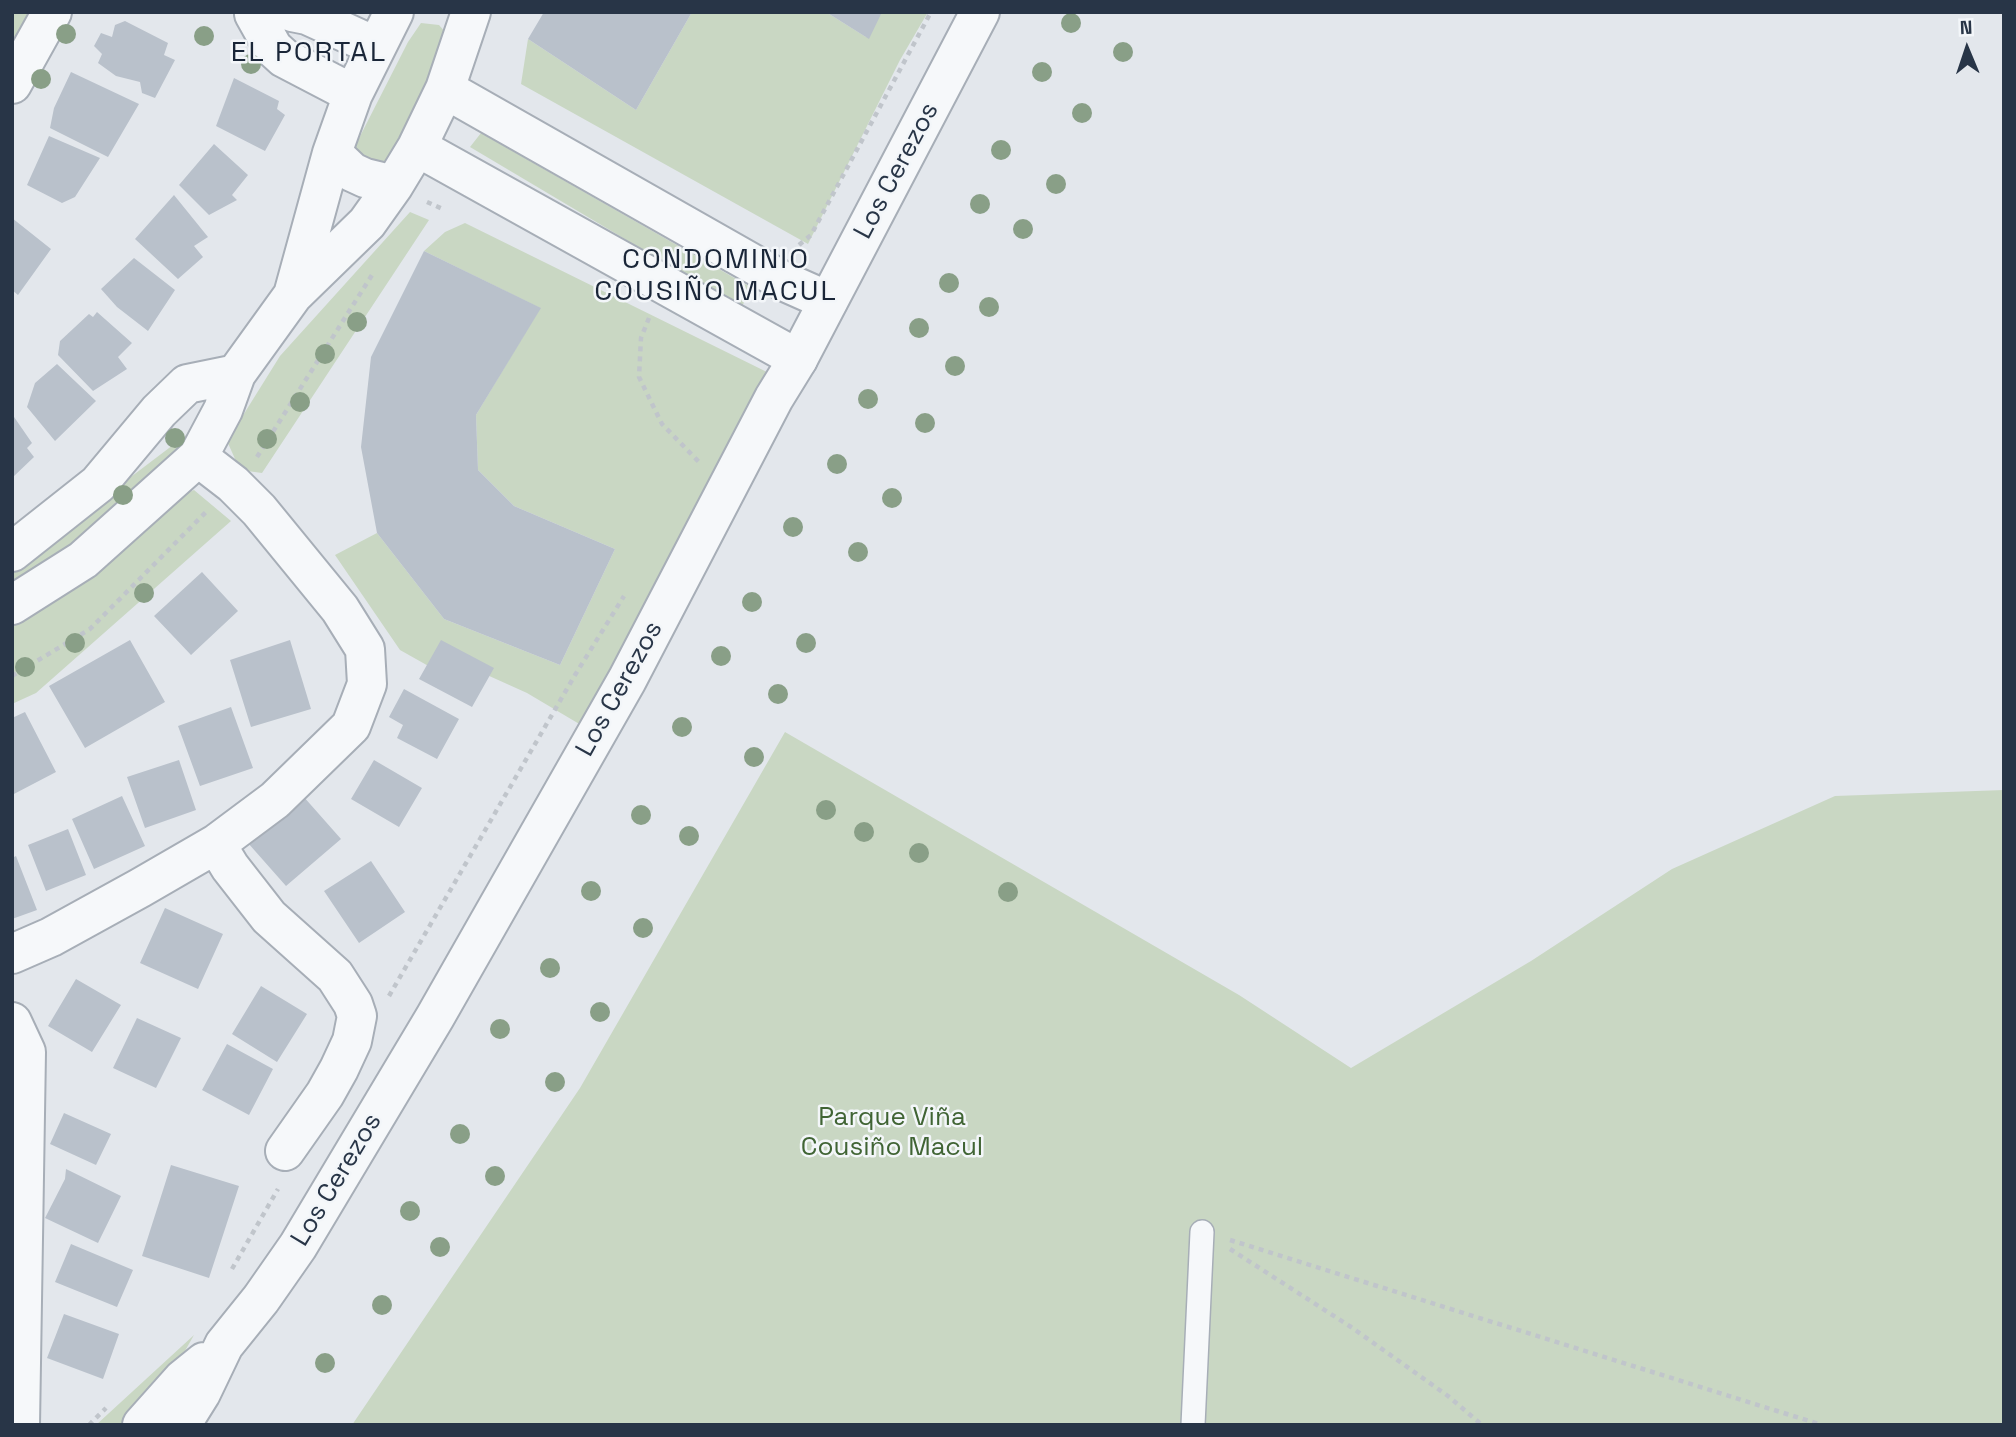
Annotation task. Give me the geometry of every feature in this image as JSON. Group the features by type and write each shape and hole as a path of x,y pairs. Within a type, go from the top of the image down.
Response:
{"street":[{"path":"14,76 52,12"},
{"path":"292,12 307,15 375,46"},
{"path":"293,295 332,153 353,94 394,12"},
{"name":"Los Cerezos","path":"181,1425 201,1393 225,1345 298,1246 435,1017 627,680 980,12"},
{"path":"262,13 274,48 284,58 353,94"},
{"path":"12,605 83,560 198,457 223,410 236,374 293,295 367,223 406,191 417,146 445,89 465,16"},
{"path":"445,89 769,273 828,301"},
{"path":"417,146 798,359"},
{"path":"332,153 352,172 406,191"},
{"path":"12,552 98,484 159,411 187,384 236,374"},
{"path":"12,954 51,937 216,844 275,800 351,726 367,684 365,649 340,609 259,510 233,484 198,457"},
{"path":"216,844 230,867 269,917 335,976 353,1004 357,1016 352,1041 339,1069 284,1165"},
{"path":"12,1022 26,1052 20,1425"},
{"name":"Los Cerezos","path":"142,1425 183,1379 225,1345"}],"lane":[{"path":"1193,1425 1202,1232"}],"path":[{"path":"769,273 811,235 931,12"},
{"path":"406,191 456,214"},
{"path":"12,676 90,629 251,467 374,271"},
{"path":"650,315 641,338 639,377 662,424 705,468"},
{"path":"388,999 575,675 625,595"},
{"path":"228,1275 284,1165"},
{"path":"1202,1232 1351,1327 1448,1396 1482,1425"},
{"path":"1202,1232 1822,1425"},
{"path":"89,1425 107,1407"}],"green space":[{"path":"12,12 33,12 21,35 12,40"},
{"path":"692,12 826,12 866,37 880,12 928,12 900,60 808,244 521,84 528,39 636,110"},
{"path":"421,23 439,25 447,34 390,171 351,154 408,42"},
{"path":"481,133 752,288 741,308 470,147"},
{"path":"410,212 429,220 262,473 240,470 227,441 280,356"},
{"path":"465,223 777,377 581,725 527,693 476,670 432,668 400,650 335,555 377,533 444,619 560,665 615,549 514,506 478,470 476,415 540,308 424,251 445,232"},
{"path":"206,420 209,427 12,601 12,567"},
{"path":"194,490 231,521 36,693 12,704 12,627 171,500"},
{"name":"Parque Viña Cousiño Macul","path":"785,732 1239,995 1351,1068 1531,961 1672,869 1835,796 2004,790 2004,1425 352,1425 580,1088"},
{"path":"194,1335 143,1425 96,1425"}],"building":[{"path":"544,12 692,12 636,110 528,39"},
{"path":"826,12 882,12 869,39"},
{"path":"125,21 168,43 164,55 175,60 155,98 142,93 140,82 116,76 98,63 102,54 94,46 101,33 112,37 115,25"},
{"path":"71,72 139,104 108,157 50,128 54,108"},
{"path":"234,78 279,101 277,109 285,115 265,151 216,126"},
{"path":"49,136 100,158 75,197 62,203 27,185"},
{"path":"214,144 248,175 232,195 237,200 209,215 179,185"},
{"path":"174,195 208,237 194,246 203,257 178,279 135,239"},
{"path":"12,218 51,249 18,295 12,290"},
{"path":"424,251 541,308 476,415 478,470 514,506 615,549 560,665 444,619 377,533 361,447 371,357"},
{"path":"134,258 175,290 148,331 117,307 101,289"},
{"path":"97,312 132,343 118,357 127,369 93,391 58,355 60,341 89,314 93,317"},
{"path":"57,364 96,401 55,441 27,407 35,383"},
{"path":"12,414 32,443 27,448 34,457 12,478"},
{"path":"202,572 238,611 191,655 154,616"},
{"path":"130,640 165,702 85,748 49,686"},
{"path":"290,640 311,709 251,727 230,660"},
{"path":"441,640 494,668 472,707 419,679"},
{"path":"404,689 459,719 437,759 397,738 403,725 389,717"},
{"path":"231,707 253,768 200,786 178,726"},
{"path":"25,712 56,772 12,795 12,718"},
{"path":"179,760 196,810 145,828 127,777"},
{"path":"374,760 422,788 399,827 351,799"},
{"path":"122,796 145,846 94,869 72,819"},
{"path":"303,796 341,839 286,886 248,843"},
{"path":"68,829 86,875 46,891 28,845"},
{"path":"16,856 37,910 12,919 12,858"},
{"path":"371,861 405,912 359,943 324,891"},
{"path":"165,908 223,934 198,989 140,963"},
{"path":"76,979 121,1005 92,1052 48,1026"},
{"path":"261,986 307,1014 277,1062 232,1034"},
{"path":"137,1018 181,1038 156,1088 113,1068"},
{"path":"227,1044 273,1069 249,1115 202,1090"},
{"path":"64,1113 111,1134 96,1165 50,1144"},
{"path":"171,1165 239,1186 209,1278 142,1256"},
{"path":"66,1169 121,1196 98,1243 45,1218 65,1179"},
{"path":"71,1244 133,1270 117,1307 55,1282"},
{"path":"64,1314 119,1334 103,1379 47,1358"}],"district":[{"name":"EL PORTAL","path":"309,53"},
{"name":"CONDOMINIO COUSIÑO MACUL","path":"716,276"}]}
